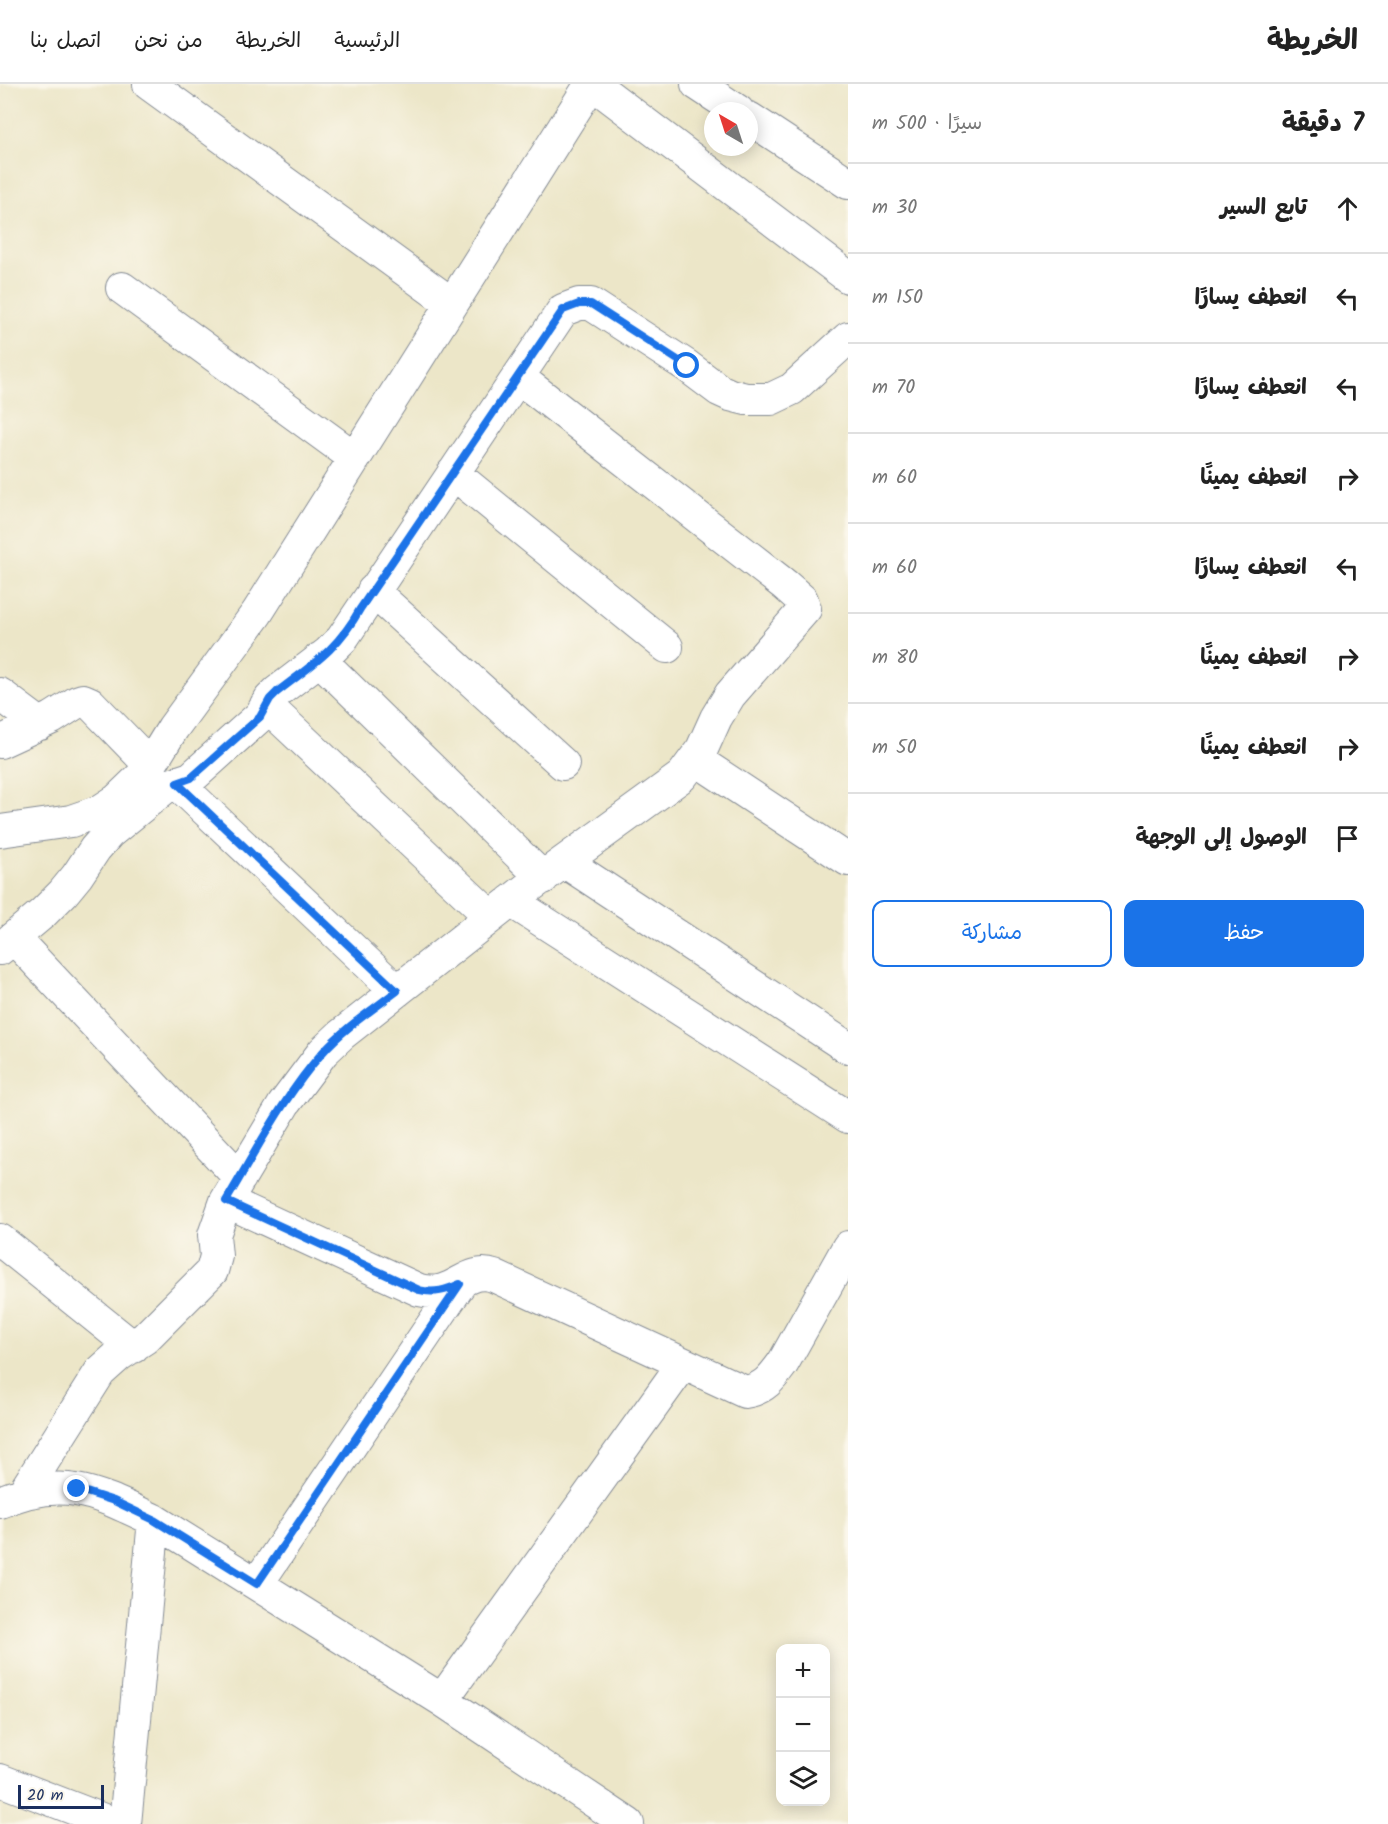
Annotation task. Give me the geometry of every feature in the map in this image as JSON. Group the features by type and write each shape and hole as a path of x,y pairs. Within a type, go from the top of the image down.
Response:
{"street":[{"path":"148,84 452,304"},
{"path":"848,277 592,84 257,613 173,728 151,766 132,788 124,808 109,833 63,893 7,944 233,1189 419,1290 442,1291 477,1274 485,1273 745,1392 757,1390 770,1381 783,1363 848,1247"},
{"path":"697,84 724,102"},
{"path":"758,124 848,183"},
{"path":"122,288 355,458"},
{"path":"0,831 71,821 100,811 124,808 166,786 191,778 260,717 277,692 319,659 347,632 563,310 579,304 591,304 687,366 719,390 746,399 771,399 792,389 847,340"},
{"path":"12,1497 100,1372 118,1355 145,1338 212,1271 216,1256 214,1234 233,1189 284,1104 323,1052 341,1035 501,909 682,776 695,759 730,695 805,609 804,603 785,585 518,376"},
{"path":"453,473 667,647"},
{"path":"373,591 563,764"},
{"path":"319,659 554,870 848,1048"},
{"path":"0,694 40,724"},
{"path":"0,742 52,718 77,702 86,701 151,766"},
{"path":"266,705 501,909 848,1117"},
{"path":"695,759 842,846"},
{"path":"177,783 397,991"},
{"path":"0,1240 133,1347"},
{"path":"257,1584 460,1284"},
{"path":"442,1700 683,1364"},
{"path":"12,1497 47,1488 77,1489 114,1501 154,1520 442,1700 628,1824"},
{"path":"125,1824 154,1520"},
{"path":"0,1780 114,1824"}],"route":[{"path":"77,1489 114,1501 154,1520 257,1584 460,1284 442,1291 419,1290 226,1201 284,1104 323,1052 397,991 177,783 191,778 260,717 270,699 277,692 342,639 563,310 579,304 591,304 687,366"}]}
